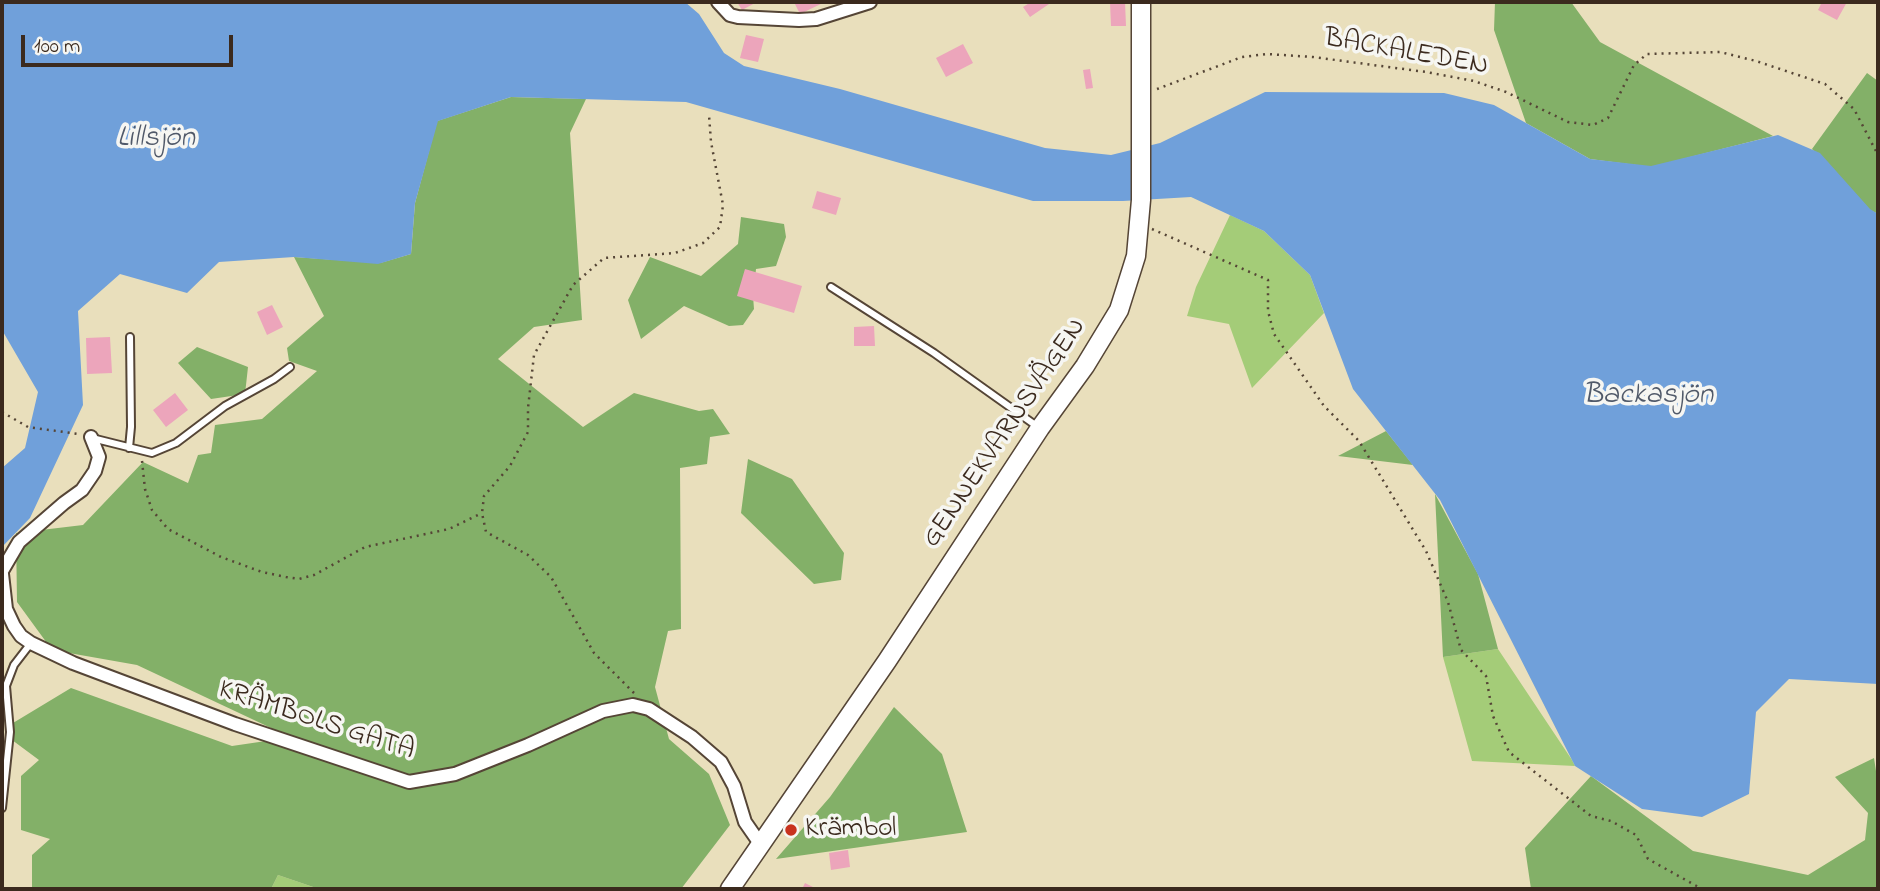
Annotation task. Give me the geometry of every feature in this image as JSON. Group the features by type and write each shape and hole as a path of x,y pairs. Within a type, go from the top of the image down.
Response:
{"street":[{"path":"718,2 730,15 738,17 799,20 816,19 870,2"},
{"name":"GENNEKVARNSVÄGEN","path":"730,889 887,661 1040,428 1085,366 1119,310 1136,256 1141,200 1141,2"},
{"name":"KRÄMBOLS GATA","path":"90,437 99,457 95,471 82,490 19,542 2,572 6,609 13,626 31,643 73,663 235,724 408,782 455,774 603,711 634,705 643,708"},
{"path":"643,708 649,709 692,737 721,761 734,786 746,822 761,845"}],"lane":[{"path":"831,287 934,353 1040,428"},
{"path":"129,448 130,337"},
{"path":"90,437 152,453 176,443 225,406 275,379 290,367"},
{"path":"2,808 10,732 6,686 14,665 31,643"}],"path":[{"name":"BACKALEDEN","path":"1140,96 1242,57 1267,54 1313,57 1474,81 1506,92 1567,122 1593,125 1608,118 1634,65 1647,54 1720,52 1825,84 1854,109 1878,155"},
{"path":"643,708 632,690 594,653 551,577 528,555 486,532 482,513 484,496 510,466 528,432 534,355 573,285 604,258 676,253 704,243 720,228 723,205 711,142 709,115"},
{"path":"1139,223 1268,280 1268,311 1274,334 1324,406 1359,441 1426,551 1448,602 1461,650 1486,676 1493,716 1509,752 1591,816 1611,821 1636,835 1648,859 1702,889"},
{"path":"2,412 28,427 71,433"},
{"path":"141,452 145,489 152,510 168,529 221,557 286,578 299,579 314,575 365,547 449,529 482,513"}],"green space":[{"path":"1495,2 1571,2 1600,42 1773,136 1651,167 1590,159 1526,123 1494,30"},
{"path":"1867,73 1878,81 1878,214 1870,210 1812,149"},
{"path":"511,97 586,99 570,133 582,320 534,327 498,359 583,427 634,393 699,411 713,409 730,434 710,437 707,464 680,468 681,629 668,631 655,687 669,739 709,774 730,825 681,889 319,889 278,875 271,889 32,889 32,855 50,839 21,830 21,776 39,760 8,737 13,723 71,688 232,746 266,741 271,728 137,665 52,650 17,602 16,533 83,525 143,462 188,483 198,455 211,453 215,425 262,419 317,371 289,361 287,348 324,316 294,257 380,263 411,254 415,203 437,121"},
{"path":"1230,215 1264,231 1310,275 1324,313 1252,388 1229,324 1187,316 1196,287"},
{"path":"741,217 784,224 786,237 776,266 756,269 754,309 743,325 729,326 684,306 641,339 628,300 650,257 701,276 738,244"},
{"path":"197,347 248,367 245,394 211,399 178,363"},
{"path":"1386,431 1413,465 1338,456"},
{"path":"748,459 792,479 844,553 841,580 814,584 741,513"},
{"path":"1435,494 1478,574 1498,649 1443,657"},
{"path":"1498,649 1575,766 1472,761 1443,657"},
{"path":"894,707 942,754 967,832 776,859 830,797"},
{"path":"1874,758 1878,784 1878,889 1531,889 1525,848 1591,776 1693,851 1808,875 1865,840 1868,813 1835,777"},
{"path":"278,875 319,889 271,889"}],"water":[{"name":"Backasjön","path":"2,2 685,2 699,14 724,53 744,66 840,89 1045,148 1111,155 1160,143 1265,92 1444,93 1494,105 1590,159 1651,166 1778,135 1820,153 1870,209 1878,214 1878,684 1789,679 1756,712 1749,794 1702,817 1642,809 1575,766 1440,500 1353,389 1310,275 1264,231 1191,197 1123,201 1033,201 686,102 511,97 438,121 415,203 411,254 378,264 294,257 219,262 187,293 120,274 78,311 83,405 30,518 2,547 2,468 25,448 38,392 2,330"}],"building":[{"path":"737,2 757,2 742,10"},
{"path":"794,2 825,2 800,14"},
{"path":"1031,2 1052,2 1030,17 1023,7"},
{"path":"1110,2 1125,2 1126,26 1111,26"},
{"path":"1822,2 1847,2 1837,20 1818,10"},
{"path":"746,35 764,39 758,62 740,58"},
{"path":"963,44 973,63 946,77 936,58"},
{"path":"1090,69 1093,88 1086,89 1083,70"},
{"path":"817,191 841,198 836,215 812,208"},
{"path":"745,269 802,286 794,313 737,296"},
{"path":"272,305 283,327 267,335 257,312"},
{"path":"874,326 875,346 854,346 854,327"},
{"path":"110,337 112,373 87,374 86,338"},
{"path":"175,393 188,410 166,427 153,410"},
{"path":"848,850 850,867 831,870 829,853"},
{"path":"805,883 817,889 802,889"}],"place":[{"name":"Krämbol","path":"791,830"}],"water label":[{"name":"Lillsjön","path":"156,140"}]}
